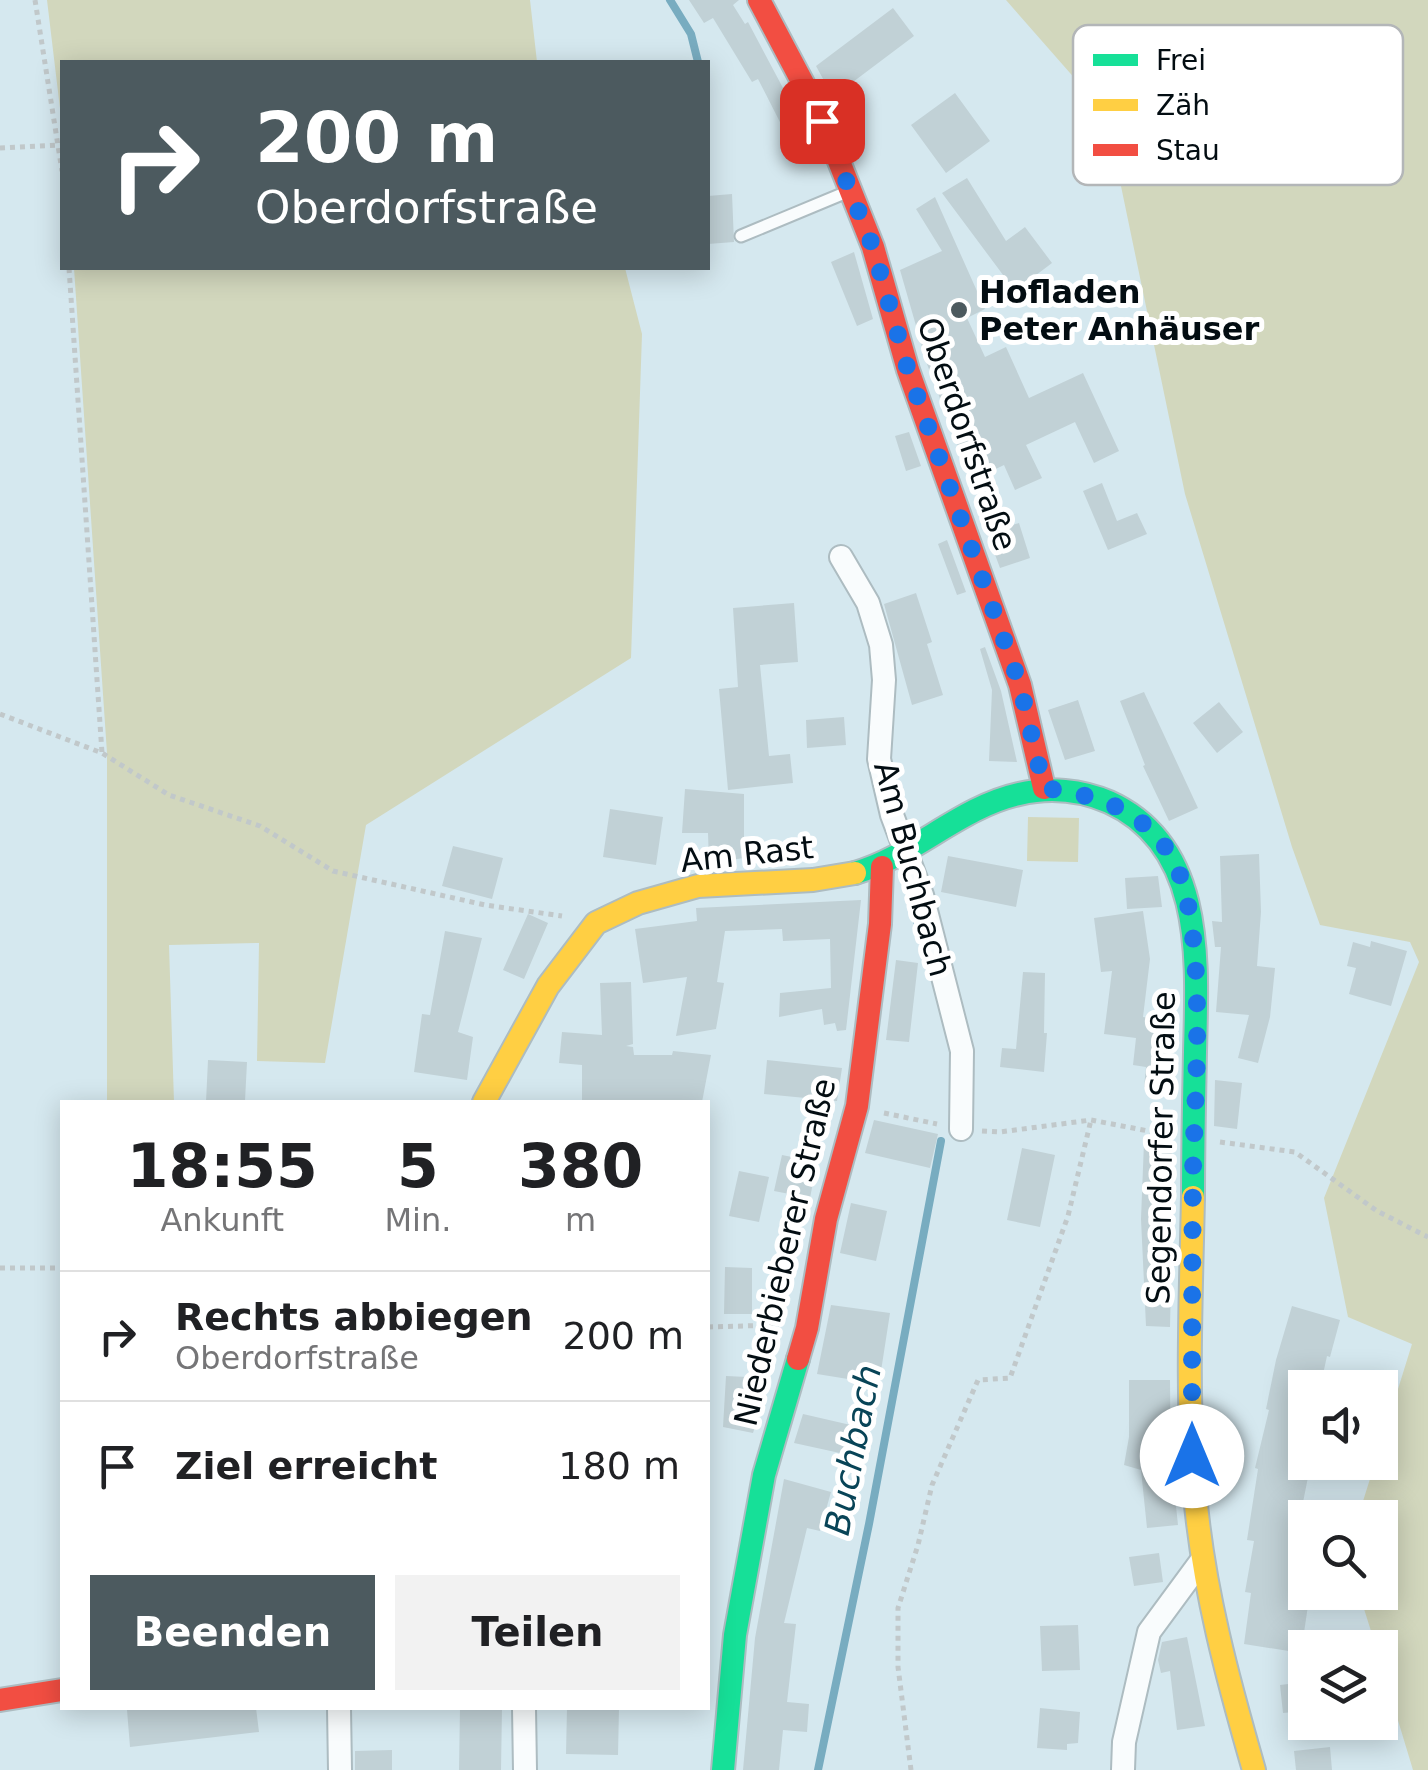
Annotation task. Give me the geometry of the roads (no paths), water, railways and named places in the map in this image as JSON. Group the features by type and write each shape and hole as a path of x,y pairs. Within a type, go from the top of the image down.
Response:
{"street":[{"name":"Oberdorfstraße","path":"758,0 822,121 873,247 908,370 1020,685 1044,788"},
{"name":"Am Buchbach","path":"841,557 868,603 881,645 884,680 879,759 962,1050 961,1129"},
{"name":"Segendorfer Straße","path":"882,867 967,814 1007,797 1044,788 1083,793 1119,806 1150,828 1170,853 1193,924 1196,1004 1192,1456 1202,1560 1223,1666 1254,1770"},
{"name":"Am Rast","path":"485,1100 549,980 594,924 652,898 714,884 830,878 882,867"},
{"name":"Niederbieberer Straße","path":"723,1770 735,1634 764,1475 807,1328 826,1219 857,1106 880,924 882,867"},
{"path":"1123,1770 1124,1742 1149,1632 1202,1560"},
{"path":"0,1700 60,1690"},
{"path":"339,1710 340,1770"},
{"path":"524,1710 524,1770"}],"lane":[{"path":"741,236 850,190"}],"waterway":[{"name":"Buchbach","path":"670,0 691,34 698,60"},
{"name":"Buchbach","path":"913,907 926,955"},
{"name":"Buchbach","path":"818,1770 941,1141"}],"place":[{"name":"Hofladen Peter Anhäuser","path":"959,310"}]}
